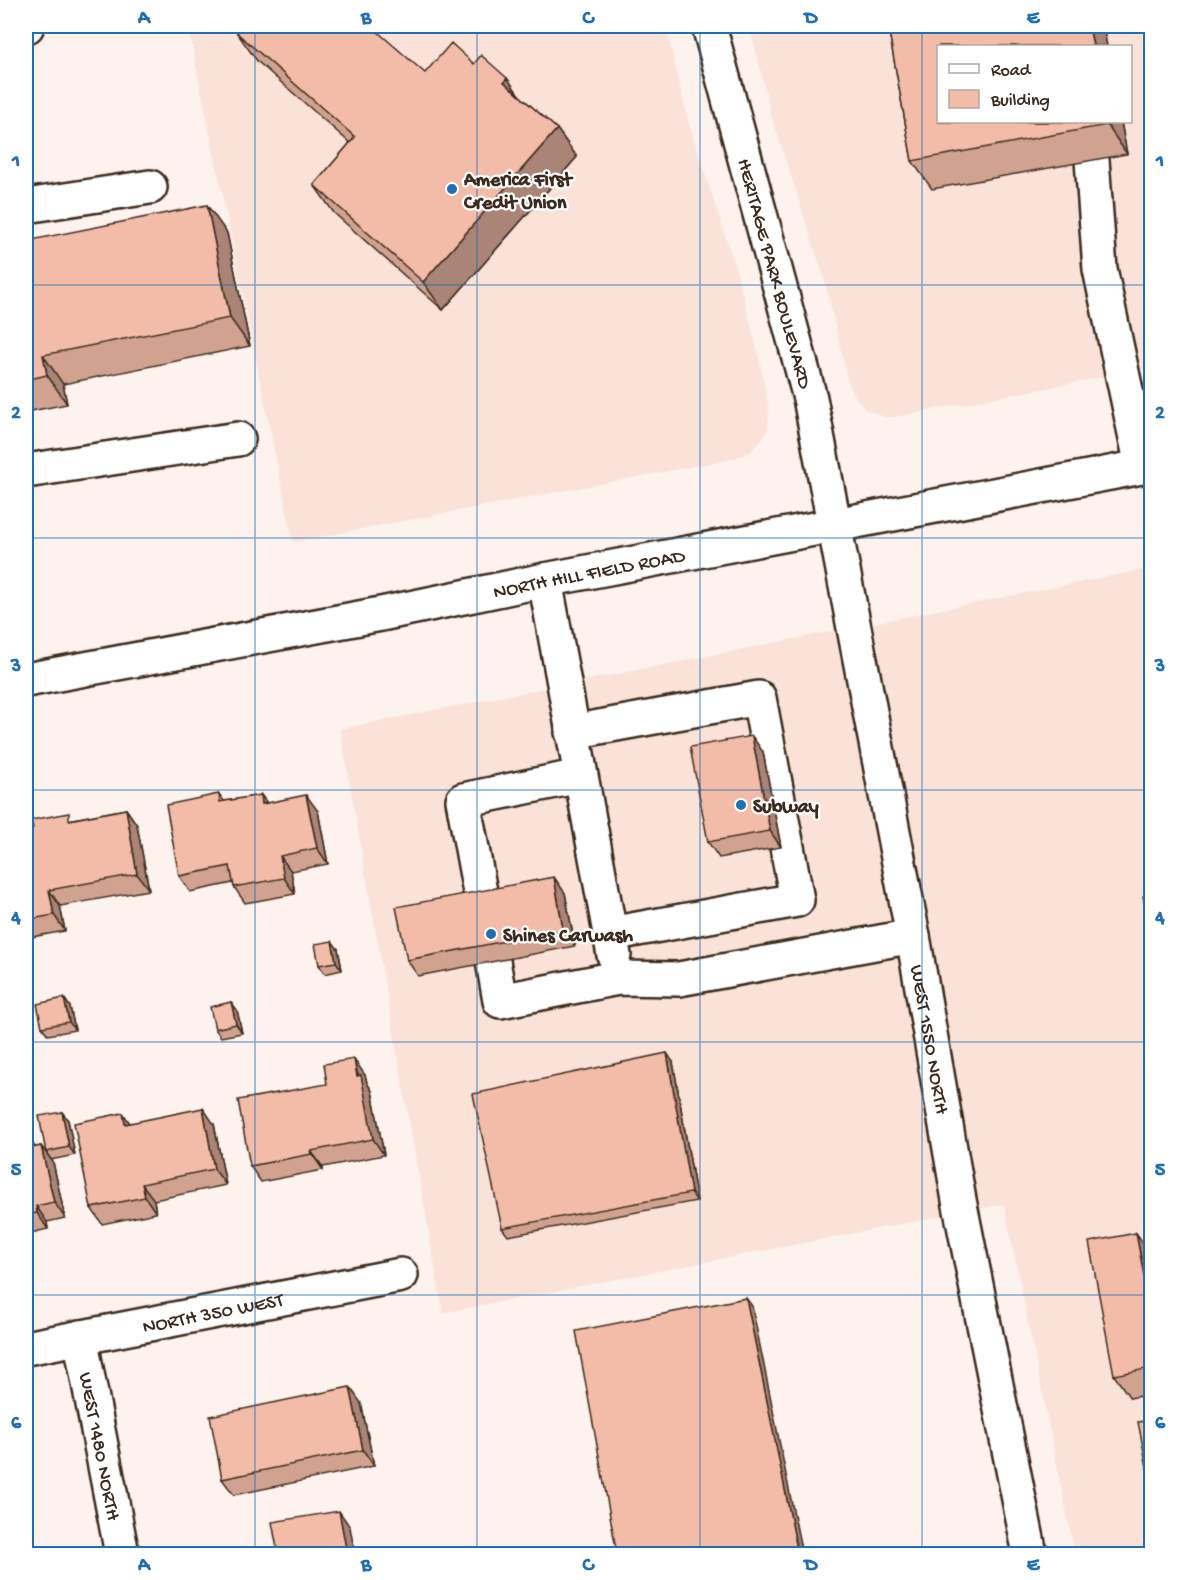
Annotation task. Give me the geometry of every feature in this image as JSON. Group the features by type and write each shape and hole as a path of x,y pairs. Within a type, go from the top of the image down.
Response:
{"street":[{"name":"HERITAGE PARK BOULEVARD","path":"709,26 810,398 836,524"},
{"path":"1092,160 1100,269 1147,466"},
{"path":"26,206 150,187"},
{"path":"26,471 238,439"},
{"name":"NORTH HILL FIELD ROAD","path":"26,680 1147,466"},
{"name":"WEST 1550 NORTH","path":"836,524 913,936 959,1200 1030,1554"},
{"path":"545,580 618,978"},
{"path":"572,732 759,698 797,900 610,934"},
{"path":"483,908 463,800 580,776"},
{"path":"493,962 500,1001 618,978 679,979 913,936"},
{"name":"NORTH 350 WEST","path":"26,1348 401,1275"},
{"name":"WEST 1480 NORTH","path":"80,1337 122,1554"}],"shaded area":[{"path":"188,26 666,26 688,121 735,266 758,352 769,410 768,429 763,438 750,452 732,459 293,542"},
{"path":"750,26 1151,26 1151,368 895,417 884,417 865,409 852,392 824,278 770,111"},
{"path":"1151,568 1151,1554 1075,1554 1004,1204 443,1313 340,729"}],"building":[{"name":"America First Credit Union","path":"244,26 371,26 425,73 451,43 474,64 481,55 507,78 504,82 557,129 423,282 314,185 355,137 237,33"},
{"path":"888,26 1089,26 1093,45 937,45 937,123 1107,123 1107,125 912,161"},
{"path":"207,205 230,318 43,355 47,375 26,380 26,241"},
{"name":"Subway","path":"752,736 770,831 708,842 690,747"},
{"path":"219,794 220,802 261,795 262,804 306,795 317,848 280,856 284,878 234,887 230,866 179,876 166,805"},
{"path":"126,809 137,874 49,890 54,915 26,920 26,829 33,828 31,820 69,813 69,820"},
{"name":"Shines Carwash","path":"554,877 563,930 407,960 396,907"},
{"path":"1152,894 1152,940 1143,896"},
{"path":"332,941 336,962 319,965 315,944"},
{"path":"64,998 69,1022 42,1027 37,1004"},
{"path":"231,1002 236,1024 215,1029 210,1007"},
{"path":"667,1053 691,1193 502,1228 473,1094"},
{"path":"354,1059 357,1076 361,1075 373,1139 250,1166 238,1100 327,1084 324,1064"},
{"path":"203,1108 214,1169 142,1184 145,1197 91,1208 74,1123 123,1113 125,1124"},
{"path":"62,1112 69,1147 46,1152 39,1116"},
{"path":"26,1142 27,1149 41,1146 54,1202 36,1206 37,1213 26,1215"},
{"path":"1136,1233 1152,1318 1152,1368 1114,1375 1089,1242"},
{"path":"746,1298 798,1554 617,1554 576,1331"},
{"path":"350,1387 363,1450 222,1479 210,1416"},
{"path":"1152,1420 1152,1492 1138,1422"},
{"path":"339,1511 347,1554 278,1554 272,1522"}],"place":[{"name":"America First Credit Union","path":"452,189"},
{"name":"Subway","path":"741,805"},
{"name":"Shines Carwash","path":"491,934"}]}
